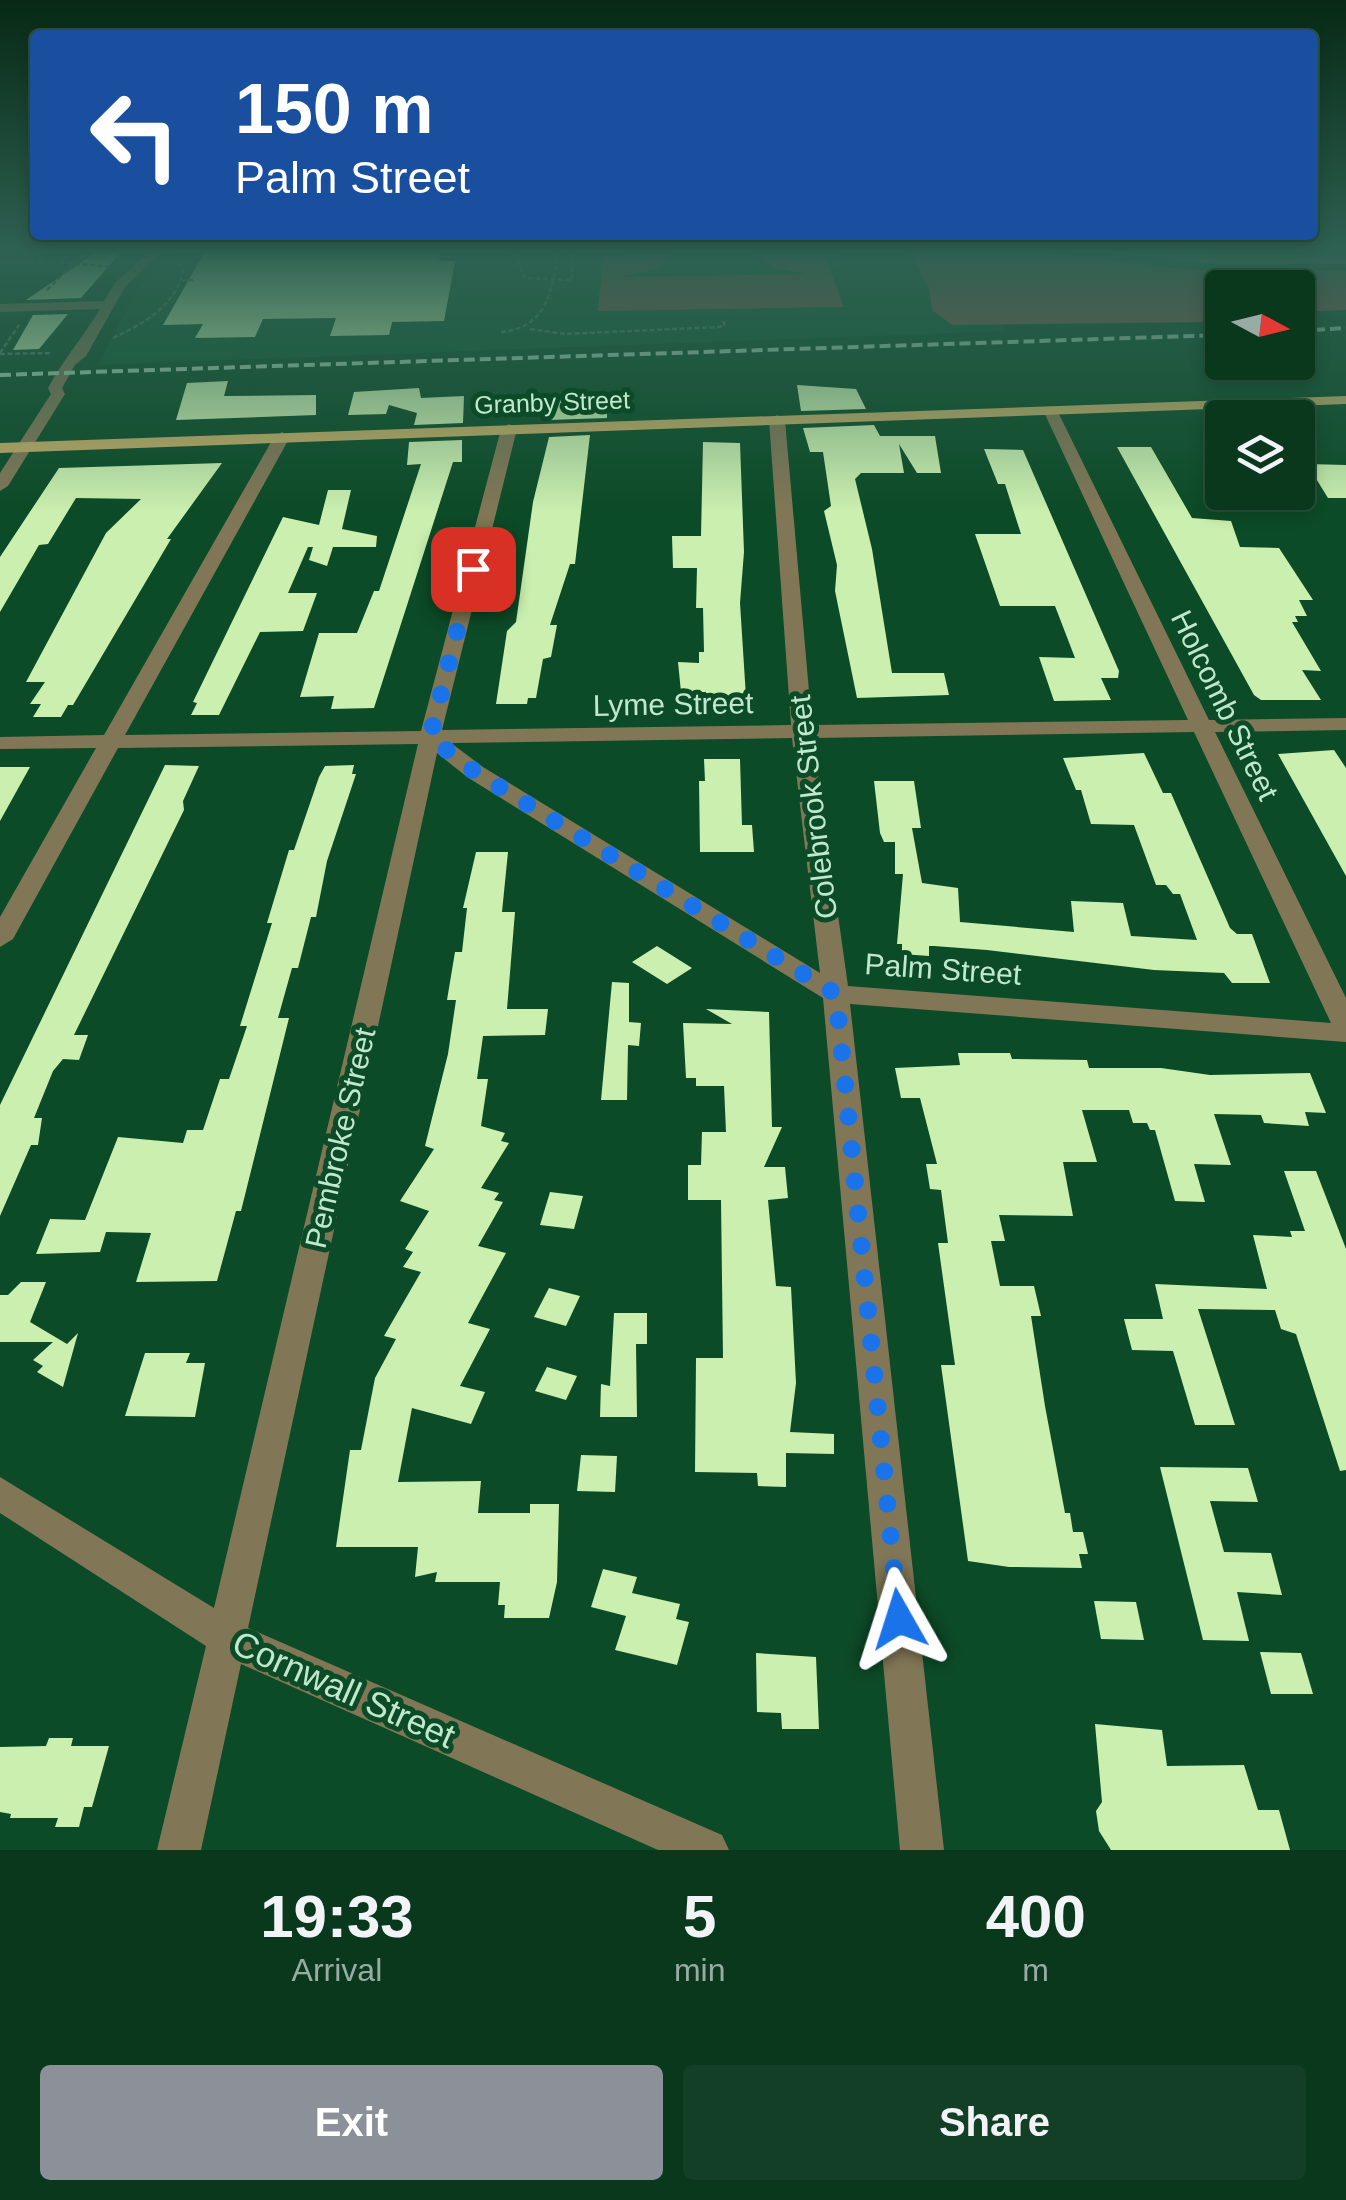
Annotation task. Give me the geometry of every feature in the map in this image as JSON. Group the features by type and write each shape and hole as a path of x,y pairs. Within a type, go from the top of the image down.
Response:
{"main road":[{"name":"Granby Street","path":"0,448 1345,402"}],"street":[{"path":"0,486 58,394 72,385 84,362 79,356 88,339"},
{"name":"Holcomb Street","path":"1050,410 1346,1030"},
{"name":"Colebrook Street","path":"777,420 802,732 836,994 922,1850"},
{"name":"Pembroke Street","path":"180,1850 430,737 509,428"},
{"path":"0,939 282,437"},
{"name":"Lyme Street","path":"0,743 1346,724"},
{"name":"Palm Street","path":"430,737 475,772 836,994 1346,1030"},
{"name":"Cornwall Street","path":"0,1493 228,1640 707,1850"}],"path":[{"path":"0,354 62,352"}],"shaded area":[{"path":"111,339 782,339 98,365"}],"building":[{"path":"19,339 47,339 39,349 13,350"},
{"path":"228,381 224,396 316,395 316,415 176,420 187,383"},
{"path":"797,385 856,389 866,409 801,411"},
{"path":"419,388 421,398 464,396 463,423 414,425 417,413 389,405 386,414 348,415 354,392"},
{"path":"607,397 607,418 548,420 548,399"},
{"path":"874,425 880,436 935,436 941,473 917,473 899,444 904,473 861,473 855,479 872,549 892,673 944,673 949,695 857,698 835,591 837,565 824,511 831,506 823,452 810,452 803,428"},
{"path":"590,435 575,564 570,564 550,625 557,625 551,657 543,659 536,698 528,698 527,704 496,704 507,631 516,622 533,502 549,437"},
{"path":"462,440 462,462 453,462 374,708 331,709 334,696 300,697 319,633 357,633 374,591 379,591 421,464 407,465 409,442"},
{"path":"703,442 740,443 744,552 740,603 746,697 738,700 738,708 707,708 706,692 681,692 678,662 699,663 699,652 704,652 703,608 696,608 697,568 673,568 672,536 701,536"},
{"path":"1117,447 1151,447 1192,518 1231,521 1240,547 1279,548 1313,600 1299,600 1307,616 1295,616 1298,622 1292,622 1321,671 1302,670 1321,700 1261,700 1254,695"},
{"path":"984,449 1023,450 1119,671 1118,678 1101,678 1111,700 1054,701 1039,657 1075,658 1055,606 1000,606 975,534 1021,534 1005,484 998,484"},
{"path":"222,463 167,539 171,539 73,705 68,705 61,717 33,717 41,704 30,704 45,682 26,682 106,533 141,499 76,498 48,544 39,545 0,612 0,557 59,468"},
{"path":"1315,464 1346,465 1346,498 1328,498 1315,477"},
{"path":"328,490 351,490 342,529 377,536 376,547 333,547 327,566 309,560 313,547 308,547 288,593 317,593 303,631 260,632 219,715 191,715 197,703 193,702 283,517 319,525"},
{"path":"1334,750 1346,768 1346,876 1278,754"},
{"path":"1144,753 1163,793 1171,793 1230,928 1237,934 1252,934 1270,983 1232,983 1224,973 1154,970 987,950 929,946 929,956 902,954 902,944 897,944 903,874 895,874 895,842 884,842 880,833 874,781 914,781 921,828 912,828 922,883 958,888 960,922 1074,932 1071,901 1123,903 1131,936 1197,940 1180,894 1173,894 1166,885 1156,885 1134,825 1091,824 1081,790 1076,790 1063,758"},
{"path":"704,759 740,759 742,825 752,825 754,852 700,852 699,781 705,781"},
{"path":"165,765 199,766 183,801 184,810 74,1035 88,1035 79,1060 63,1059 53,1071 34,1118 42,1118 38,1145 31,1145 0,1216 0,1105"},
{"path":"354,765 352,774 356,774 327,861 316,917 311,917 298,968 292,968 278,1018 289,1018 241,1211 236,1211 217,1281 136,1282 151,1233 106,1232 100,1252 36,1254 50,1219 85,1220 118,1137 183,1143 187,1130 203,1130 220,1079 229,1079 247,1026 240,1026 272,923 267,923 289,850 294,850 319,777 325,766"},
{"path":"0,767 30,767 0,821"},
{"path":"476,852 508,852 502,912 515,912 507,1009 548,1009 545,1035 483,1036 477,1079 488,1079 481,1126 505,1133 501,1141 509,1143 481,1188 499,1193 494,1200 503,1202 478,1246 506,1253 468,1323 490,1329 460,1386 485,1392 471,1424 412,1408 398,1482 481,1481 478,1513 530,1513 530,1504 559,1504 557,1582 549,1618 504,1618 505,1605 498,1605 500,1582 435,1582 437,1572 415,1577 418,1547 336,1547 350,1450 361,1450 375,1378 396,1339 384,1336 421,1272 403,1267 413,1252 405,1249 429,1211 400,1201 434,1149 425,1146 448,1054 456,1000 447,1000 455,952 462,952 467,908 463,908"},
{"path":"657,946 692,968 667,984 632,962"},
{"path":"612,982 629,983 629,1022 641,1023 639,1046 628,1045 627,1100 601,1100"},
{"path":"706,1009 769,1012 772,1127 782,1127 764,1167 785,1167 788,1198 768,1200 776,1286 791,1287 796,1383 790,1432 834,1434 834,1454 786,1453 786,1487 758,1486 757,1473 695,1472 696,1358 723,1358 721,1200 688,1200 688,1165 701,1165 702,1132 726,1132 724,1086 696,1086 696,1078 686,1078 683,1023 732,1024"},
{"path":"958,1053 1010,1053 1012,1059 1087,1060 1089,1068 1161,1068 1210,1075 1310,1073 1326,1113 1305,1112 1309,1126 1264,1123 1261,1115 1214,1114 1231,1165 1194,1164 1205,1202 1175,1201 1155,1130 1150,1130 1147,1123 1133,1123 1129,1110 1082,1110 1097,1162 1063,1162 1073,1216 999,1215 1005,1241 991,1241 1000,1286 1034,1286 1041,1316 1031,1316 1045,1406 1065,1513 1070,1513 1073,1532 1083,1532 1088,1554 1079,1554 1082,1568 1009,1567 968,1561 941,1365 955,1365 938,1243 948,1243 941,1190 930,1189 926,1164 937,1164 920,1098 901,1098 895,1068 960,1065"},
{"path":"1284,1171 1316,1171 1346,1249 1346,1470 1340,1471 1296,1334 1281,1329 1275,1310 1198,1309 1235,1425 1195,1425 1173,1351 1132,1350 1124,1319 1163,1319 1155,1284 1267,1289 1253,1235 1292,1237 1290,1231 1305,1231"},
{"path":"550,1192 583,1196 574,1229 540,1225"},
{"path":"21,1282 46,1282 30,1322 67,1344 78,1333 63,1387 37,1372 43,1366 33,1360 53,1342 0,1342 0,1295 8,1295"},
{"path":"549,1288 580,1296 566,1326 534,1317"},
{"path":"614,1313 647,1313 647,1344 636,1344 637,1417 600,1417 601,1384 610,1386"},
{"path":"145,1353 190,1353 186,1363 205,1363 195,1417 125,1416"},
{"path":"547,1367 577,1376 566,1400 535,1391"},
{"path":"581,1455 617,1456 615,1492 577,1491"},
{"path":"1160,1467 1248,1468 1258,1502 1210,1501 1224,1552 1271,1553 1282,1595 1237,1592 1249,1641 1203,1640"},
{"path":"603,1569 637,1577 632,1593 680,1604 676,1619 689,1622 677,1665 615,1650 626,1616 591,1607"},
{"path":"1094,1601 1136,1602 1144,1640 1101,1639"},
{"path":"1260,1652 1301,1653 1313,1694 1271,1694"},
{"path":"756,1653 816,1657 819,1729 782,1729 781,1713 757,1712"},
{"path":"1095,1724 1162,1730 1167,1766 1244,1765 1258,1810 1279,1810 1290,1850 1111,1850 1099,1831 1096,1811 1102,1802"},
{"path":"49,1738 73,1738 71,1746 109,1746 92,1807 84,1807 79,1827 55,1827 58,1818 10,1818 11,1814 0,1812 0,1747 46,1746"}],"railway":[{"path":"0,375 1090,339"}],"route":[{"path":"473,569 430,737 475,772 836,994 899,1619"}]}
